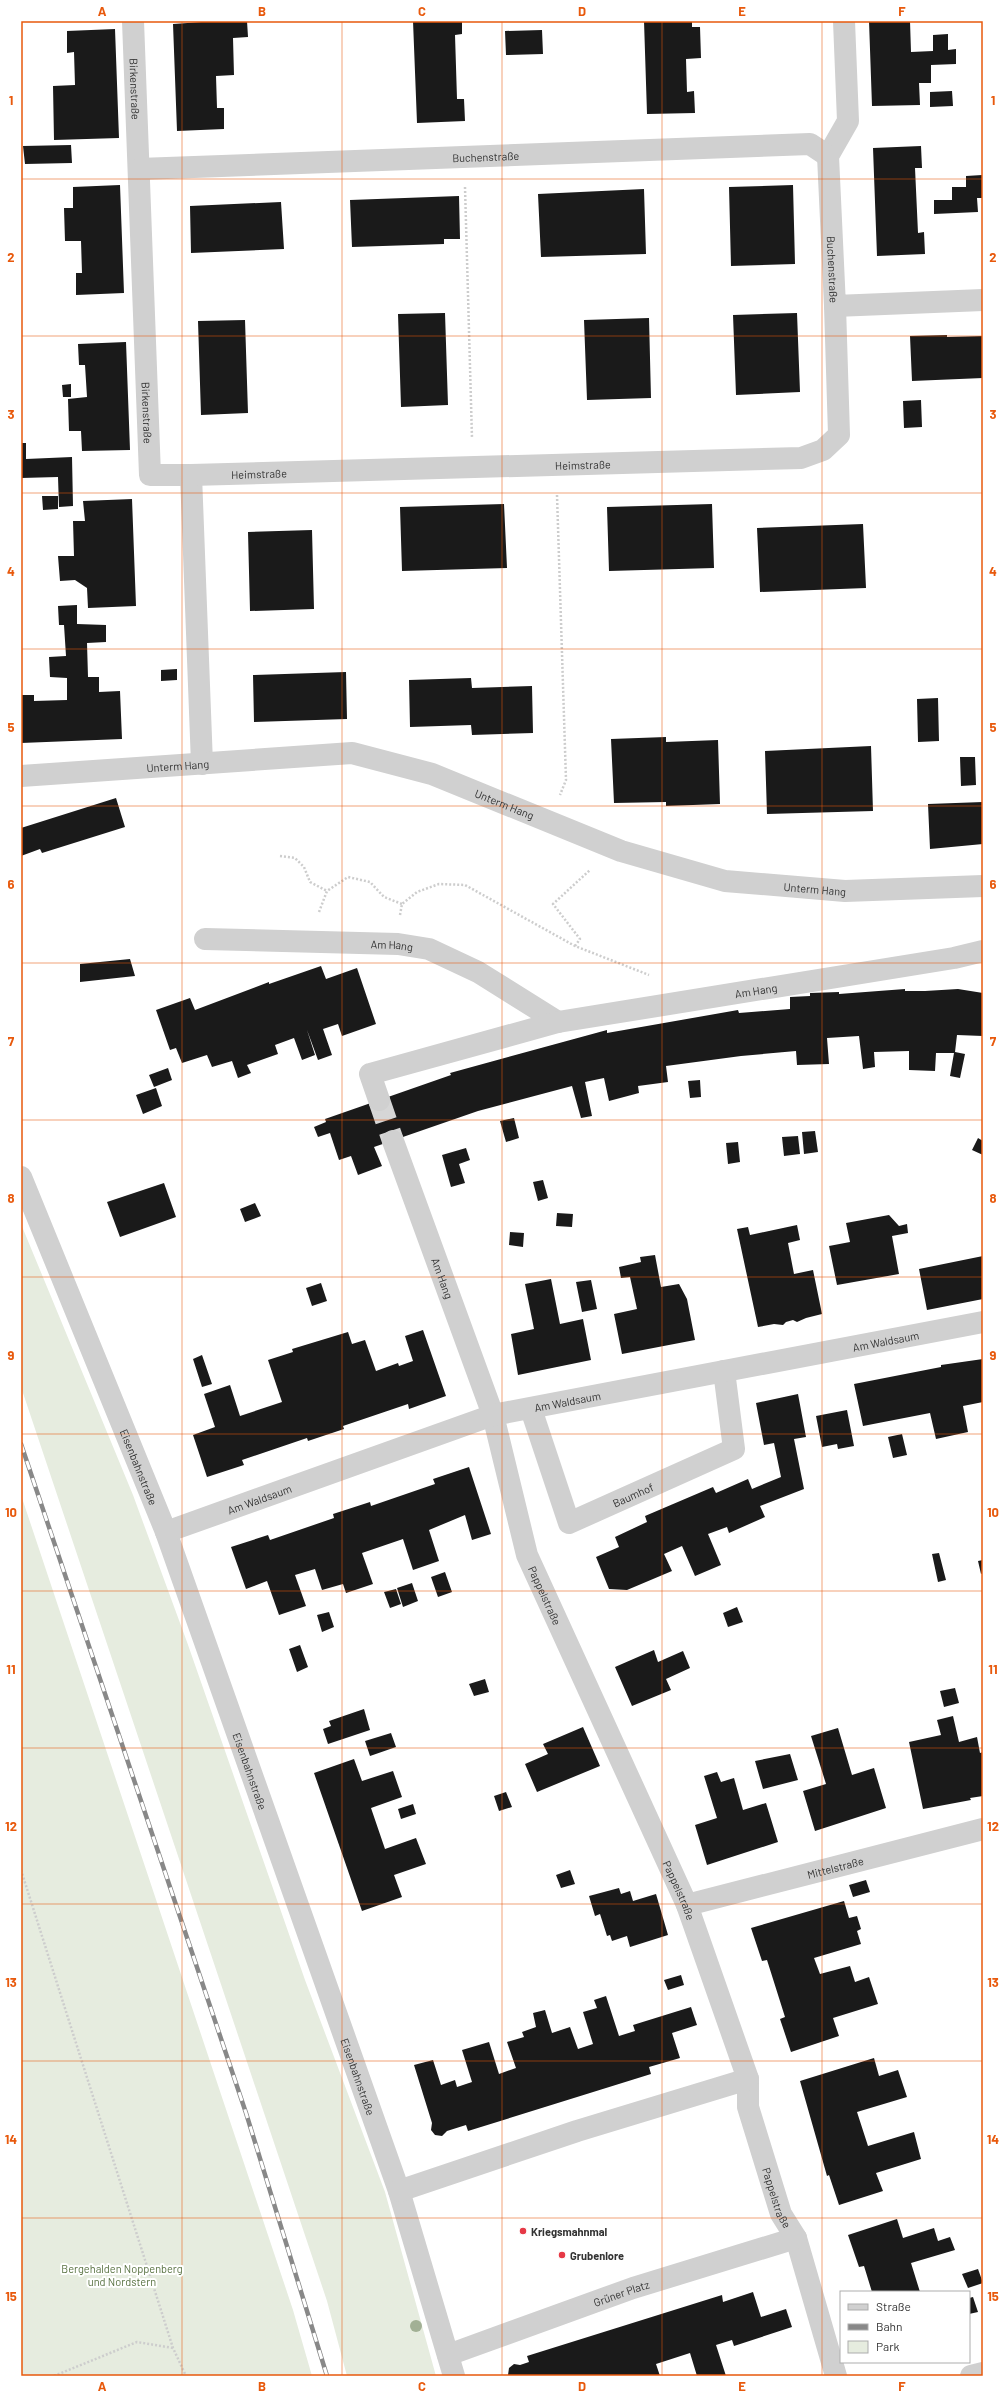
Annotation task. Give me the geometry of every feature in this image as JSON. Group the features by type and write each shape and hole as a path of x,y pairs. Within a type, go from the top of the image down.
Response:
{"street":[{"name":"Birkenstraße","path":"133,21 150,475 191,475"},
{"path":"828,156 848,120 844,21"},
{"name":"Buchenstraße","path":"139,169 810,144 828,156 835,306 983,300"},
{"name":"Heimstraße","path":"191,475 801,458 823,450 839,435 835,306"},
{"path":"191,475 202,764"},
{"name":"Unterm Hang","path":"21,776 352,753 432,774 621,851 726,881 845,891 983,886"},
{"name":"Am Hang","path":"205,938 398,944 429,949 478,972 558,1022"},
{"name":"Am Hang","path":"379,1100 370,1074 558,1022 954,958 983,951"},
{"name":"Am Hang","path":"954,958 983,964"},
{"name":"Am Hang","path":"393,1141 493,1415"},
{"name":"Eisenbahnstraße","path":"21,1177 166,1532 399,2191 454,2376"},
{"name":"Am Waldsaum","path":"166,1532 493,1415 983,1322"},
{"name":"Baumhof","path":"531,1409 569,1523 734,1450 724,1372"},
{"name":"Pappelstraße","path":"493,1415 527,1555 687,1905 748,2079 748,2107 750,2115 781,2214 796,2238 836,2376"},
{"name":"Mittelstraße","path":"687,1905 983,1829"},
{"path":"399,2191 577,2131 748,2079"},
{"name":"Grüner Platz","path":"448,2355 633,2288 796,2238"},
{"path":"971,2376 983,2373"}],"path":[{"path":"464,157 473,467"},
{"path":"550,822 566,780 556,465"},
{"path":"280,856 295,858 304,867 310,882 327,891"},
{"path":"575,946 580,939 553,904 584,876"},
{"path":"312,942 317,917 327,891 348,877 370,882 384,898 402,904"},
{"path":"398,944 402,904 417,892 439,884 464,885 575,946 645,975 652,975"},
{"path":"21,1870 173,2348 186,2376"},
{"path":"54,2376 137,2342 173,2348"}],"green space":[{"path":"21,1224 133,1495 187,1642 305,1980 385,2192 436,2376 347,2376 327,2301 21,1387"},
{"name":"Bergehalden Noppenberg und Nordstern","path":"21,1495 293,2310 312,2376 21,2376"}],"building":[{"path":"216,21 247,21 248,37 233,38 234,75 216,76 217,108 224,108 224,129 177,131 173,24"},
{"path":"413,21 462,21 462,34 455,35 457,99 464,99 465,121 417,123"},
{"path":"644,21 692,21 692,27 700,27 701,58 686,59 687,92 694,91 695,113 647,114"},
{"path":"869,21 910,21 911,52 933,51 933,35 948,34 948,50 956,49 956,64 931,65 931,83 919,83 920,105 872,106"},
{"path":"115,29 119,138 54,140 53,86 75,85 74,52 67,53 67,31"},
{"path":"542,30 543,54 506,55 505,31"},
{"path":"952,91 953,106 930,107 930,92"},
{"path":"71,145 72,163 25,164 23,146"},
{"path":"921,146 922,168 915,168 918,233 924,232 925,254 877,256 873,148"},
{"path":"982,175 982,198 977,198 978,212 934,214 934,200 952,200 952,187 966,187 966,176"},
{"path":"120,185 124,293 76,295 76,273 82,273 81,241 65,241 64,208 73,208 73,187"},
{"path":"793,185 795,264 731,266 729,187"},
{"path":"644,189 646,254 541,257 538,194"},
{"path":"459,196 460,239 444,239 444,244 352,247 350,200"},
{"path":"281,202 284,249 191,253 190,206"},
{"path":"445,313 448,405 401,407 398,314"},
{"path":"797,313 800,392 736,395 733,315"},
{"path":"649,318 651,398 587,400 584,320"},
{"path":"245,320 248,413 201,415 198,321"},
{"path":"947,335 947,337 983,336 983,378 912,381 910,336"},
{"path":"126,342 130,450 82,451 81,431 69,431 68,399 87,397 85,365 79,365 78,344"},
{"path":"71,384 71,397 63,397 62,385"},
{"path":"921,400 922,427 904,428 903,401"},
{"path":"21,443 26,443 26,459 72,457 73,506 59,507 58,477 21,478"},
{"path":"42,496 58,496 58,509 43,510"},
{"path":"132,499 136,606 88,608 87,588 75,580 60,581 58,556 74,556 73,521 85,521 83,501"},
{"path":"504,504 507,568 402,571 400,507"},
{"path":"712,504 714,568 609,571 607,507"},
{"path":"863,524 866,588 760,592 757,528"},
{"path":"312,530 314,609 250,611 248,532"},
{"path":"77,605 77,624 106,625 106,642 87,643 88,677 99,677 99,692 120,691 122,739 21,743 21,695 34,695 34,701 67,700 67,678 50,677 49,657 66,656 64,625 59,625 58,606"},
{"path":"177,669 177,680 161,681 161,670"},
{"path":"346,672 347,719 254,722 253,675"},
{"path":"471,678 472,688 532,686 533,733 472,735 471,725 410,727 409,680"},
{"path":"938,698 939,741 918,742 917,699"},
{"path":"666,737 666,742 718,740 720,804 666,806 666,802 614,803 611,739"},
{"path":"871,746 873,811 767,814 765,751"},
{"path":"960,757 975,757 976,785 961,786"},
{"path":"116,798 125,827 42,853 40,849 21,856 21,828"},
{"path":"983,802 983,844 930,849 928,804"},
{"path":"130,959 135,976 80,982 80,964"},
{"path":"321,966 326,979 357,968 376,1024 342,1036 338,1024 323,1029 332,1055 318,1060 307,1030 315,1055 302,1060 294,1038 275,1045 278,1054 247,1065 251,1073 238,1078 232,1061 212,1067 207,1055 182,1063 176,1048 170,1050 156,1010 190,998 195,1010 269,982 269,984"},
{"path":"905,989 905,991 925,991 958,989 983,993 983,1036 957,1035 955,1052 965,1054 960,1078 950,1076 954,1053 936,1053 935,1071 909,1070 909,1051 874,1052 875,1067 863,1069 859,1036 827,1038 829,1064 797,1065 796,1051 741,1056 666,1066 668,1082 638,1086 639,1093 609,1101 604,1078 585,1082 592,1116 581,1118 572,1086 478,1111 374,1147 382,1166 358,1175 351,1156 339,1160 330,1133 318,1137 314,1127 326,1122 325,1119 451,1075 450,1073 607,1030 607,1033 738,1010 739,1013 790,1009 790,997 810,996 810,993 839,992 839,994"},
{"path":"168,1068 172,1080 154,1087 149,1075"},
{"path":"700,1080 701,1097 690,1098 688,1081"},
{"path":"156,1088 162,1106 143,1114 136,1095"},
{"path":"514,1118 519,1138 506,1142 500,1121"},
{"path":"815,1131 818,1152 804,1154 802,1132"},
{"path":"798,1136 800,1154 784,1156 782,1137"},
{"path":"978,1138 983,1141 983,1155 972,1150"},
{"path":"738,1142 740,1162 728,1164 726,1143"},
{"path":"466,1148 470,1160 459,1164 465,1183 451,1187 442,1155"},
{"path":"543,1180 548,1198 538,1201 533,1182"},
{"path":"164,1183 176,1217 120,1237 107,1202"},
{"path":"255,1203 261,1216 245,1222 240,1209"},
{"path":"557,1213 573,1214 572,1227 556,1226"},
{"path":"889,1215 899,1226 907,1224 908,1233 892,1236 899,1274 837,1285 829,1246 850,1242 846,1223"},
{"path":"797,1225 800,1240 788,1243 794,1274 813,1270 822,1314 797,1322 793,1320 786,1322 783,1325 774,1324 758,1327 737,1229 748,1227 750,1235"},
{"path":"510,1232 524,1233 523,1247 509,1245"},
{"path":"655,1255 661,1287 679,1284 687,1299 695,1340 622,1354 614,1314 637,1309 630,1277 621,1278 619,1267 641,1262 640,1257"},
{"path":"983,1256 983,1299 927,1310 919,1269"},
{"path":"551,1279 560,1324 583,1319 591,1360 518,1375 511,1334 534,1329 525,1284"},
{"path":"591,1280 597,1309 582,1312 576,1282"},
{"path":"321,1283 327,1301 312,1306 306,1288"},
{"path":"423,1330 446,1396 409,1409 408,1404 343,1426 344,1429 308,1441 307,1438 242,1460 244,1465 207,1477 193,1435 215,1427 204,1394 230,1385 240,1416 282,1402 268,1360 293,1352 292,1349 348,1332 352,1344 365,1340 376,1371 398,1363 399,1366 413,1361 405,1336"},
{"path":"202,1355 212,1384 202,1387 193,1359"},
{"path":"983,1359 983,1402 963,1406 968,1432 936,1439 930,1413 863,1426 854,1384 941,1367 941,1365"},
{"path":"798,1394 806,1437 794,1439 804,1489 760,1506 765,1517 729,1533 727,1527 708,1534 721,1565 695,1576 682,1546 664,1554 672,1571 627,1590 609,1589 596,1557 619,1547 615,1537 647,1522 645,1516 713,1487 716,1493 748,1479 752,1489 781,1477 774,1443 764,1445 756,1403"},
{"path":"847,1410 854,1446 838,1449 837,1444 822,1447 816,1416"},
{"path":"902,1434 907,1455 893,1458 888,1437"},
{"path":"469,1467 491,1534 472,1540 465,1515 429,1530 439,1561 413,1570 403,1539 362,1553 373,1584 346,1593 343,1584 322,1590 315,1569 295,1575 306,1606 279,1615 267,1581 246,1589 231,1547 268,1535 270,1540 334,1518 333,1514 370,1502 371,1506 435,1484 433,1479"},
{"path":"939,1553 946,1580 938,1582 932,1554"},
{"path":"983,1560 983,1573 981,1574 978,1561"},
{"path":"445,1572 452,1592 438,1597 431,1577"},
{"path":"412,1583 418,1601 403,1607 397,1588"},
{"path":"396,1589 401,1604 390,1608 384,1592"},
{"path":"737,1607 743,1622 728,1627 723,1613"},
{"path":"329,1612 334,1627 322,1632 317,1615"},
{"path":"300,1645 308,1667 297,1672 289,1649"},
{"path":"654,1650 658,1662 683,1651 690,1668 666,1679 671,1690 632,1706 615,1667"},
{"path":"485,1679 489,1692 474,1696 469,1684"},
{"path":"955,1688 959,1703 944,1707 940,1691"},
{"path":"364,1709 370,1730 328,1744 323,1729 331,1726 329,1721"},
{"path":"953,1716 959,1742 977,1737 980,1753 983,1752 983,1796 970,1798 971,1800 923,1809 909,1742 941,1735 937,1720"},
{"path":"583,1727 600,1766 537,1792 525,1764 548,1754 543,1744"},
{"path":"838,1728 852,1775 874,1768 886,1808 815,1831 803,1791 826,1784 811,1736"},
{"path":"391,1733 396,1747 370,1756 365,1741"},
{"path":"790,1754 798,1780 763,1789 755,1761"},
{"path":"354,1759 362,1781 393,1771 402,1797 371,1808 385,1849 416,1838 426,1864 394,1875 402,1897 362,1911 314,1773"},
{"path":"717,1772 721,1782 734,1778 743,1810 766,1803 778,1842 707,1865 695,1825 717,1818 704,1776"},
{"path":"506,1792 512,1807 499,1811 494,1796"},
{"path":"413,1804 416,1814 401,1819 398,1809"},
{"path":"570,1870 575,1884 561,1888 556,1875"},
{"path":"866,1880 870,1892 853,1897 849,1885"},
{"path":"619,1888 621,1894 630,1891 633,1901 656,1894 668,1935 630,1947 627,1936 612,1941 610,1935 607,1936 600,1914 595,1916 589,1896"},
{"path":"844,1901 849,1918 857,1916 861,1929 857,1931 861,1944 814,1958 820,1974 850,1966 855,1982 869,1977 878,2004 833,2018 839,2036 791,2052 780,2019 785,2017 767,1960 762,1961 751,1928"},
{"path":"681,1975 684,1985 668,1990 664,1980"},
{"path":"606,1996 619,2036 635,2031 633,2025 691,2007 697,2025 672,2033 680,2058 649,2067 651,2074 468,2131 466,2125 447,2131 442,2136 435,2135 431,2130 432,2123 414,2065 433,2060 441,2085 455,2080 457,2087 472,2082 462,2050 489,2042 499,2074 516,2068 507,2042 524,2037 522,2032 536,2027 533,2013 545,2010 552,2033 570,2027 578,2049 593,2044 583,2012 597,2008 594,2000"},
{"path":"874,2058 879,2076 898,2070 907,2097 857,2112 868,2146 914,2132 921,2159 876,2173 883,2191 839,2205 829,2175 827,2176 800,2081"},
{"path":"897,2219 903,2238 934,2228 938,2241 950,2237 955,2250 911,2263 920,2291 872,2291 864,2266 859,2267 848,2235"},
{"path":"978,2269 983,2283 968,2288 962,2274"},
{"path":"753,2292 761,2317 786,2309 792,2327 734,2346 732,2340 716,2345 726,2376 697,2376 690,2353 656,2364 660,2376 508,2375 509,2368 514,2364 520,2365 529,2362 527,2356 722,2295 723,2302"},
{"path":"973,2297 978,2312 970,2314 970,2298"}],"tunnel":[{"path":"379,1100 393,1141"}],"railway":[{"path":"21,1444 246,2113 327,2376"}],"place":[{"name":"Kriegsmahnmal","path":"523,2231"},
{"name":"Grubenlore","path":"562,2255"}]}
